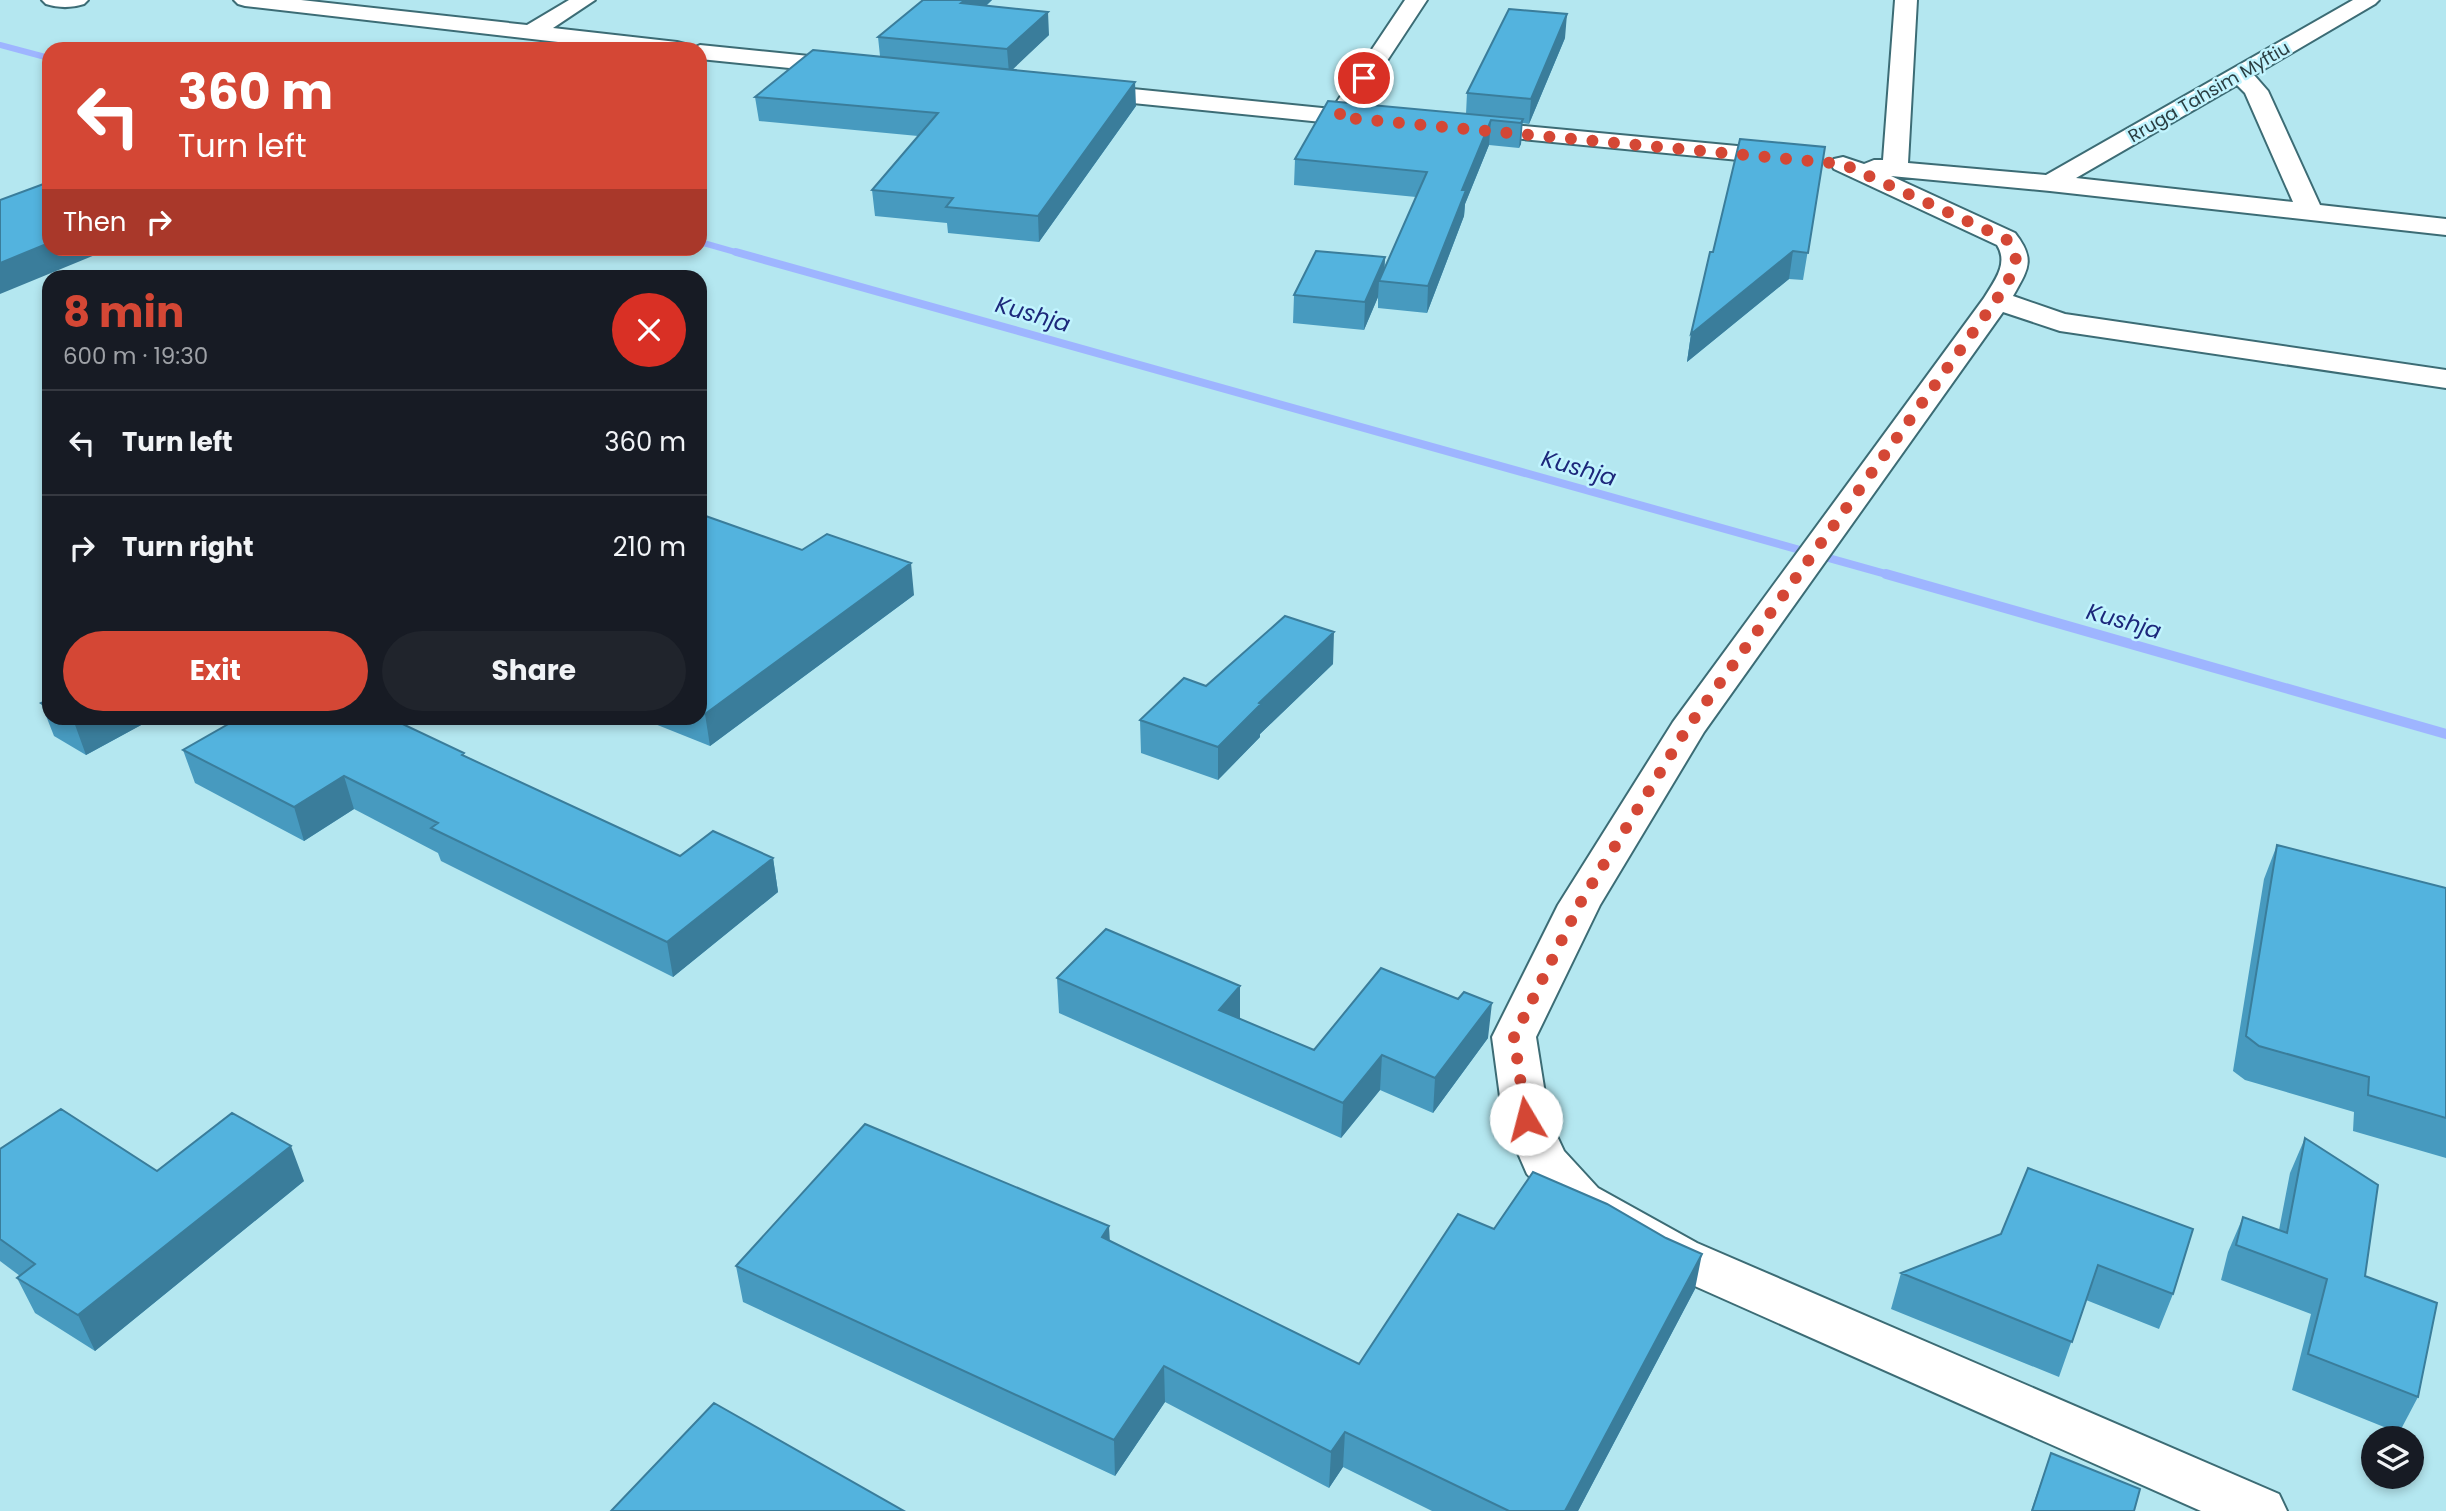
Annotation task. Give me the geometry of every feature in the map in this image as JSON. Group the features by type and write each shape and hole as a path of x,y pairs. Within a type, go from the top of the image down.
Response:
{"street":[{"path":"53,0 77,0"},
{"path":"530,33 584,0"},
{"path":"1338,117 1416,0"},
{"path":"1895,170 1906,0"},
{"name":"Rruga Tahsim Myftiu","path":"2050,183 2368,0"},
{"path":"262,1 613,42"},
{"path":"707,52 873,70"},
{"path":"2240,74 2256,91 2310,211"},
{"path":"1061,89 1393,122"},
{"path":"1448,127 2050,183 2446,227"},
{"path":"1843,164 2006,239 2016,249 2017,263 1988,310 1686,730 1579,905 1514,1037 1526,1119 1544,1161 1581,1201 1679,1257 2259,1511"},
{"path":"1988,310 2446,379"}],"building":[{"path":"923,0 965,0 961,3 1048,12 1007,49 878,37"},
{"path":"1509,9 1567,14 1531,99 1467,93"},
{"path":"813,50 1135,82 1038,216 946,207 953,198 872,190 938,113 755,97"},
{"path":"1328,101 1523,119 1521,123 1491,120 1462,190 1466,190 1428,286 1379,281 1427,172 1295,159"},
{"path":"1740,139 1825,147 1808,253 1793,251 1691,334 1710,252 1713,252"},
{"path":"42,185 42,246 0,263 0,200"},
{"path":"1316,251 1385,257 1365,302 1294,295"},
{"path":"707,516 802,550 827,534 911,563 707,713"},
{"path":"1285,616 1334,632 1259,703 1261,704 1218,747 1140,720 1184,678 1206,686"},
{"path":"227,725 405,725 464,753 462,755 680,856 713,831 773,858 667,942 431,828 438,823 344,776 294,807 183,750"},
{"path":"2277,845 2446,888 2446,1118 2368,1095 2369,1077 2259,1046 2246,1036"},
{"path":"1106,929 1240,986 1219,1010 1314,1050 1381,968 1458,999 1464,992 1492,1003 1435,1078 1382,1055 1343,1103 1057,978"},
{"path":"61,1109 157,1171 232,1113 291,1146 78,1315 17,1278 35,1264 0,1239 0,1149"},
{"path":"865,1124 1109,1226 1102,1237 1359,1364 1458,1214 1494,1229 1533,1172 1607,1204 1666,1238 1702,1254 1565,1511 1509,1511 1345,1432 1331,1452 1164,1366 1114,1440 736,1266"},
{"path":"2305,1138 2378,1185 2365,1276 2437,1303 2418,1397 2308,1354 2327,1279 2236,1245 2243,1217 2287,1233"},
{"path":"2028,1168 2193,1229 2173,1294 2098,1265 2072,1342 1901,1273 2001,1234"},
{"path":"714,1403 904,1511 611,1511"},
{"path":"2051,1453 2140,1489 2134,1511 2032,1511"}],"waterway":[{"name":"Kushja","path":"0,45 42,56"},
{"name":"Kushja","path":"707,244 742,254"},
{"name":"Kushja","path":"736,252 1893,576"},
{"name":"Kushja","path":"1886,574 1893,576"},
{"name":"Kushja","path":"1893,576 2446,734"}],"route":[{"path":"1364,78 1338,117 1769,155 1843,164 2006,239 2016,249 2017,263 1997,299 1686,730 1579,905 1514,1037 1526,1119"}]}
